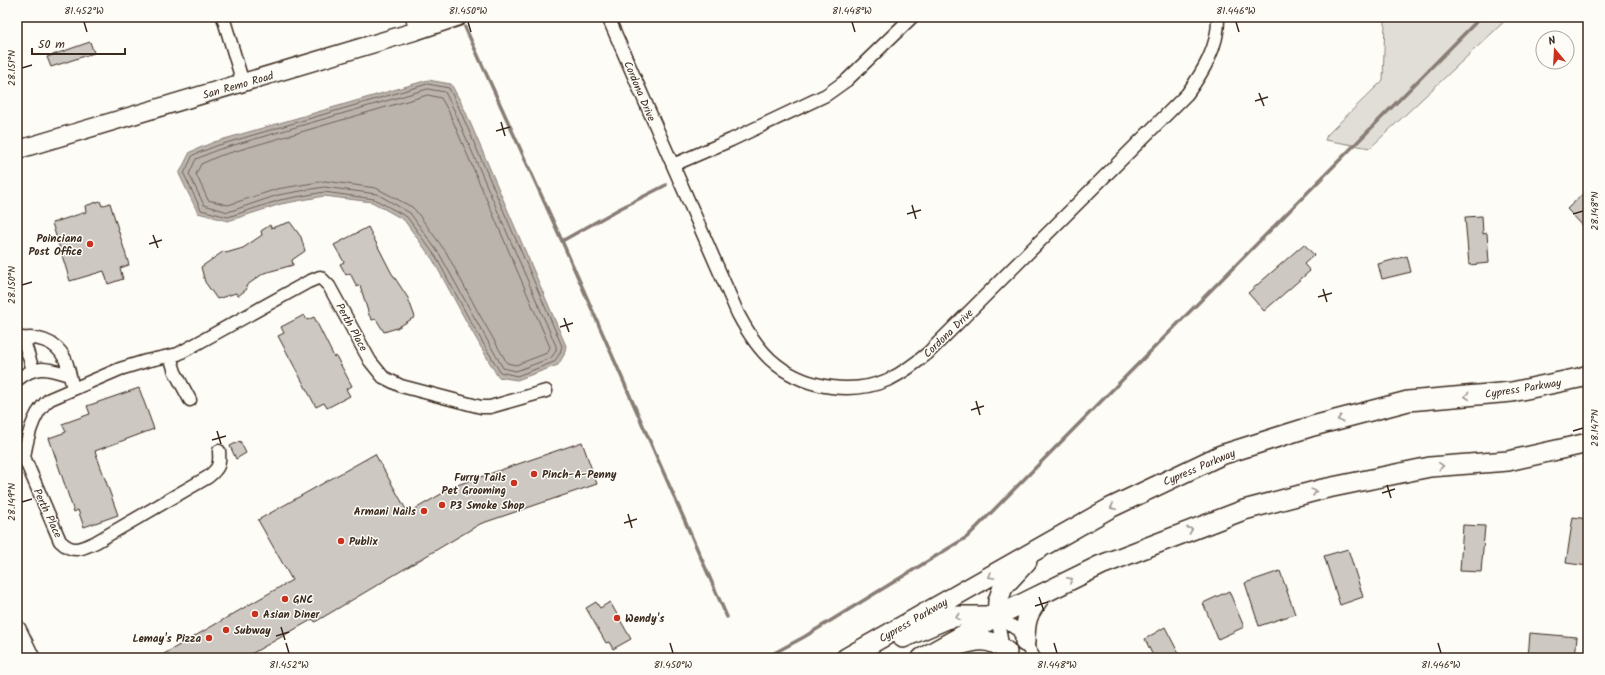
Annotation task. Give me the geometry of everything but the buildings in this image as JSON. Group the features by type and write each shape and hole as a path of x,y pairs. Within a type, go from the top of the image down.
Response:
{"main road":[{"name":"Cypress Parkway","path":"846,658 1110,508 1221,455 1313,426 1408,401 1512,392 1588,375"},
{"path":"930,654 997,616 1101,565 1244,510 1323,489 1430,466 1508,461 1588,443"},
{"path":"997,616 998,600 1003,587 1037,550"},
{"path":"1029,650 1025,627 1029,612 1044,593"},
{"path":"871,644 891,644 936,623 959,616 997,616"},
{"path":"930,654 968,642 985,640 998,644 1008,655"}],"street":[{"path":"224,17 243,83"},
{"name":"San Remo Road","path":"17,150 243,83 414,24 458,17"},
{"name":"Cordona Drive","path":"608,17 746,330 765,354 789,374 816,384 841,388 857,388 874,385 900,374 913,366 928,353 1187,94 1200,76 1211,54 1218,17"},
{"path":"672,165 731,140 826,95 848,80 905,20"},
{"name":"Perth Place","path":"219,451 220,461 217,470 208,477 96,542 83,548 72,550 60,541 24,458 26,446 38,412 43,404 57,395 120,369 146,361 178,354 308,282 320,277 329,286 370,361 383,377 401,386 481,407 490,407 546,391"},
{"path":"33,370 20,339 40,338 48,341 60,351 68,367 73,388"},
{"path":"170,356 175,372 190,400"},
{"path":"17,380 25,373 36,368 48,368 69,375"},
{"path":"997,616 1018,630 1029,650"},
{"path":"997,616 1002,644 1008,655"},
{"path":"17,629 31,658"}],"shaded area":[{"path":"1383,17 1509,17 1370,148 1325,140 1327,135 1383,80 1385,22"}],"water":[{"path":"428,80 451,84 463,106 566,346 564,355 558,365 517,380 498,377 433,260 404,220 372,202 324,196 281,204 228,221 198,213 179,174 190,152 214,142"}],"waterway":[{"path":"765,658 804,637 967,537 1481,17"},
{"path":"465,27 562,241 727,617"},
{"path":"562,241 666,185"}],"place":[{"name":"Poinciana Post Office","path":"90,244"},
{"name":"Pinch-A-Penny","path":"534,474"},
{"name":"Furry Tails Pet Grooming","path":"514,483"},
{"name":"P3 Smoke Shop","path":"442,505"},
{"name":"Armani Nails","path":"424,511"},
{"name":"Publix","path":"341,541"},
{"name":"GNC","path":"285,599"},
{"name":"Asian Diner","path":"255,614"},
{"name":"Wendy's","path":"617,618"},
{"name":"Subway","path":"226,630"},
{"name":"Lemay's Pizza","path":"209,638"}]}
